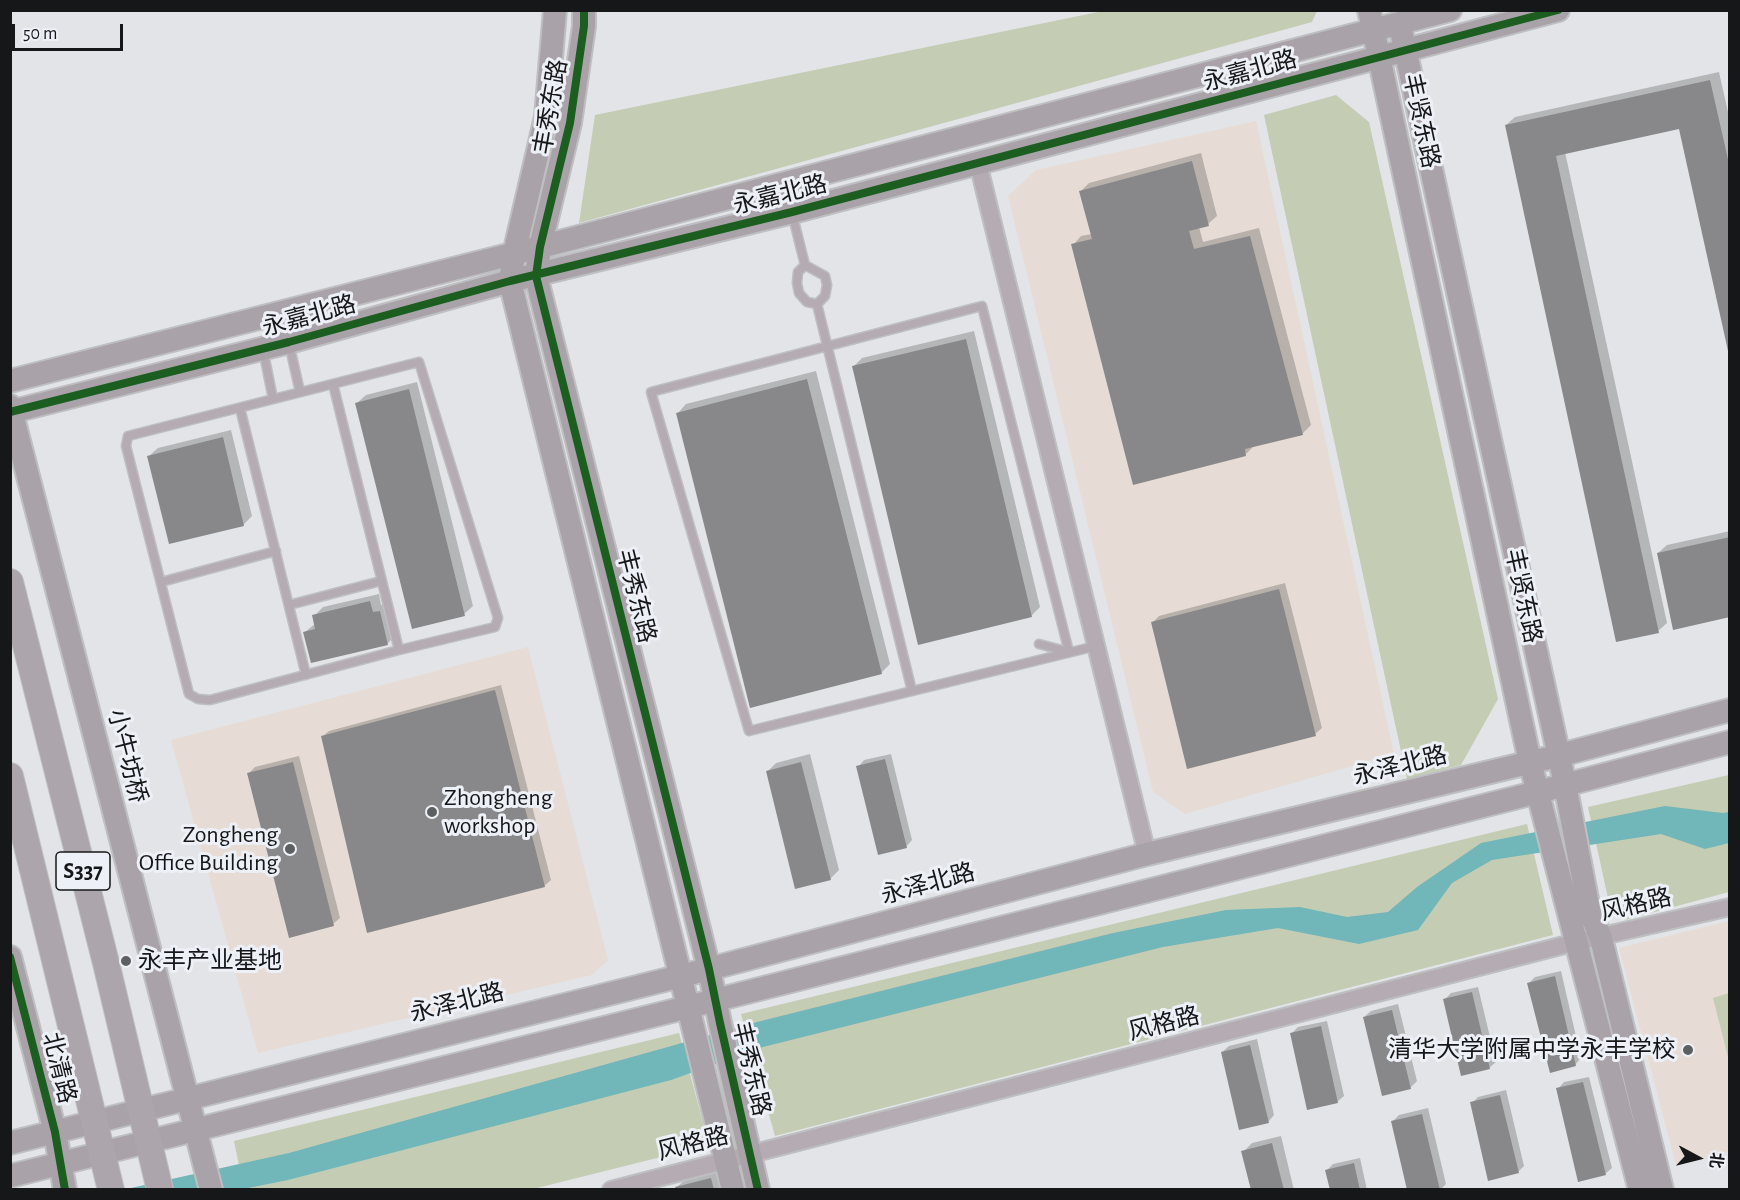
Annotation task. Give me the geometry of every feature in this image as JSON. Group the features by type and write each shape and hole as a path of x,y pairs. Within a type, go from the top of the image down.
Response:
{"main road":[{"name":"S337","path":"10,582 107,967 160,1190"},
{"name":"北清路","path":"10,776 107,1172"},
{"path":"10,855 35,879"}],"street":[{"name":"丰秀东路","path":"555,10 546,117 514,254 510,281 733,1190"},
{"name":"丰秀东路","path":"584,10 584,26 570,123 540,247 537,276 709,969 758,1190"},
{"name":"永嘉北路","path":"10,381 514,254 1371,20 1450,10"},
{"name":"永嘉北路","path":"11,410 289,342 510,281 792,212 1558,10"},
{"name":"丰贤东路","path":"1399,17 1557,756 1565,784 1579,912 1576,942 1640,1190"},
{"name":"丰贤东路","path":"1371,20 1544,820 1579,912 1601,938 1662,1190"},
{"path":"978,163 1147,854"},
{"name":"小牛坊桥","path":"11,410 211,1190"},
{"name":"永泽北路","path":"10,1143 709,969 1147,854 1557,756 1730,710"},
{"path":"10,1176 63,1179 107,1172 150,1151 689,1007 1730,742"},
{"name":"风格路","path":"611,1190 1576,942 1730,907"},
{"name":"北清路","path":"10,957 55,1132 63,1179"}],"lane":[{"path":"792,212 805,265 825,276 827,285 825,296 817,304"},
{"path":"805,265 798,273 799,293 807,302 817,304"},
{"path":"817,304 912,691"},
{"path":"1069,652 982,306 651,392 749,731 1095,646"},
{"path":"289,342 300,392"},
{"path":"262,348 273,399"},
{"path":"419,362 498,618 495,627 210,700 198,699 189,694 126,446 128,436 333,384 419,362"},
{"path":"333,384 399,650"},
{"path":"240,408 306,675"},
{"path":"161,582 276,551"},
{"path":"289,605 381,581"},
{"path":"1039,644 1069,652"}],"shaded area":[{"path":"1256,121 1394,754 1185,814 1153,792 1008,196 1036,170"},
{"path":"528,647 608,960 592,975 258,1053 171,740"},
{"name":"清华大学附属中学永丰学校","path":"1729,921 1729,1151 1676,1165 1619,948"}],"green space":[{"path":"1103,11 1317,11 1312,22 579,223 595,115"},
{"path":"1336,95 1369,122 1498,699 1461,765 1407,779 1264,115"},
{"path":"1729,775 1729,892 1625,920 1610,907 1588,807"},
{"path":"1527,824 1553,935 775,1136 741,1014"},
{"path":"1730,993 1729,1061 1713,998"},
{"path":"679,1033 709,1145 533,1189 244,1190 234,1141"}],"water":[{"path":"1665,806 1729,812 1729,843 1705,849 1661,834 1492,860 1452,883 1418,930 1359,944 1278,928 1163,947 763,1047 671,1080 288,1180 243,1189 122,1190 289,1153 757,1022 1113,933 1226,910 1300,907 1347,917 1388,912 1417,887 1481,843"}],"building":[{"path":"1710,80 1730,168 1730,360 1679,129 1556,156 1659,633 1616,642 1505,125"},
{"path":"1192,161 1209,226 1189,231 1194,249 1250,236 1303,435 1245,449 1246,456 1133,485 1071,244 1092,239 1079,191"},
{"path":"966,339 1032,617 918,645 852,366"},
{"path":"807,379 882,674 750,708 676,413"},
{"path":"409,389 465,616 412,629 355,403"},
{"path":"223,437 244,526 169,544 147,456"},
{"path":"1730,537 1730,617 1673,630 1657,553"},
{"path":"1279,589 1316,736 1187,769 1151,622"},
{"path":"370,601 373,612 380,611 388,645 311,663 303,632 315,629 312,615"},
{"name":"Zhongheng workshop","path":"495,690 545,887 367,933 321,736"},
{"path":"885,759 907,848 878,855 856,766"},
{"name":"Zongheng Office Building","path":"293,762 334,926 289,938 247,773"},
{"path":"801,762 831,880 795,889 766,771"},
{"path":"1555,976 1576,1066 1550,1073 1527,983"},
{"path":"1472,992 1490,1069 1461,1076 1443,999"},
{"path":"1392,1010 1411,1089 1382,1096 1363,1017"},
{"path":"1321,1026 1338,1103 1307,1110 1290,1033"},
{"path":"1250,1045 1269,1123 1239,1130 1221,1052"},
{"path":"1583,1082 1606,1175 1578,1182 1556,1088"},
{"path":"1500,1095 1519,1173 1488,1181 1470,1102"},
{"path":"1422,1114 1440,1190 1407,1190 1391,1121"},
{"path":"1272,1143 1284,1190 1251,1190 1241,1151"},
{"path":"1354,1163 1360,1190 1330,1190 1325,1170"},
{"path":"711,1178 714,1190 676,1190 675,1187"}],"cycle path":[{"path":"584,10 584,26 570,123 540,247 536,276 709,969 758,1190"},
{"path":"10,412 289,342 510,281 792,212 1558,10"},
{"path":"10,957 55,1132 65,1190"}],"place":[{"name":"Zhongheng workshop","path":"432,812"},
{"name":"Zongheng Office Building","path":"290,849"},
{"name":"永丰产业基地","path":"126,961"},
{"name":"清华大学附属中学永丰学校","path":"1688,1050"}]}
